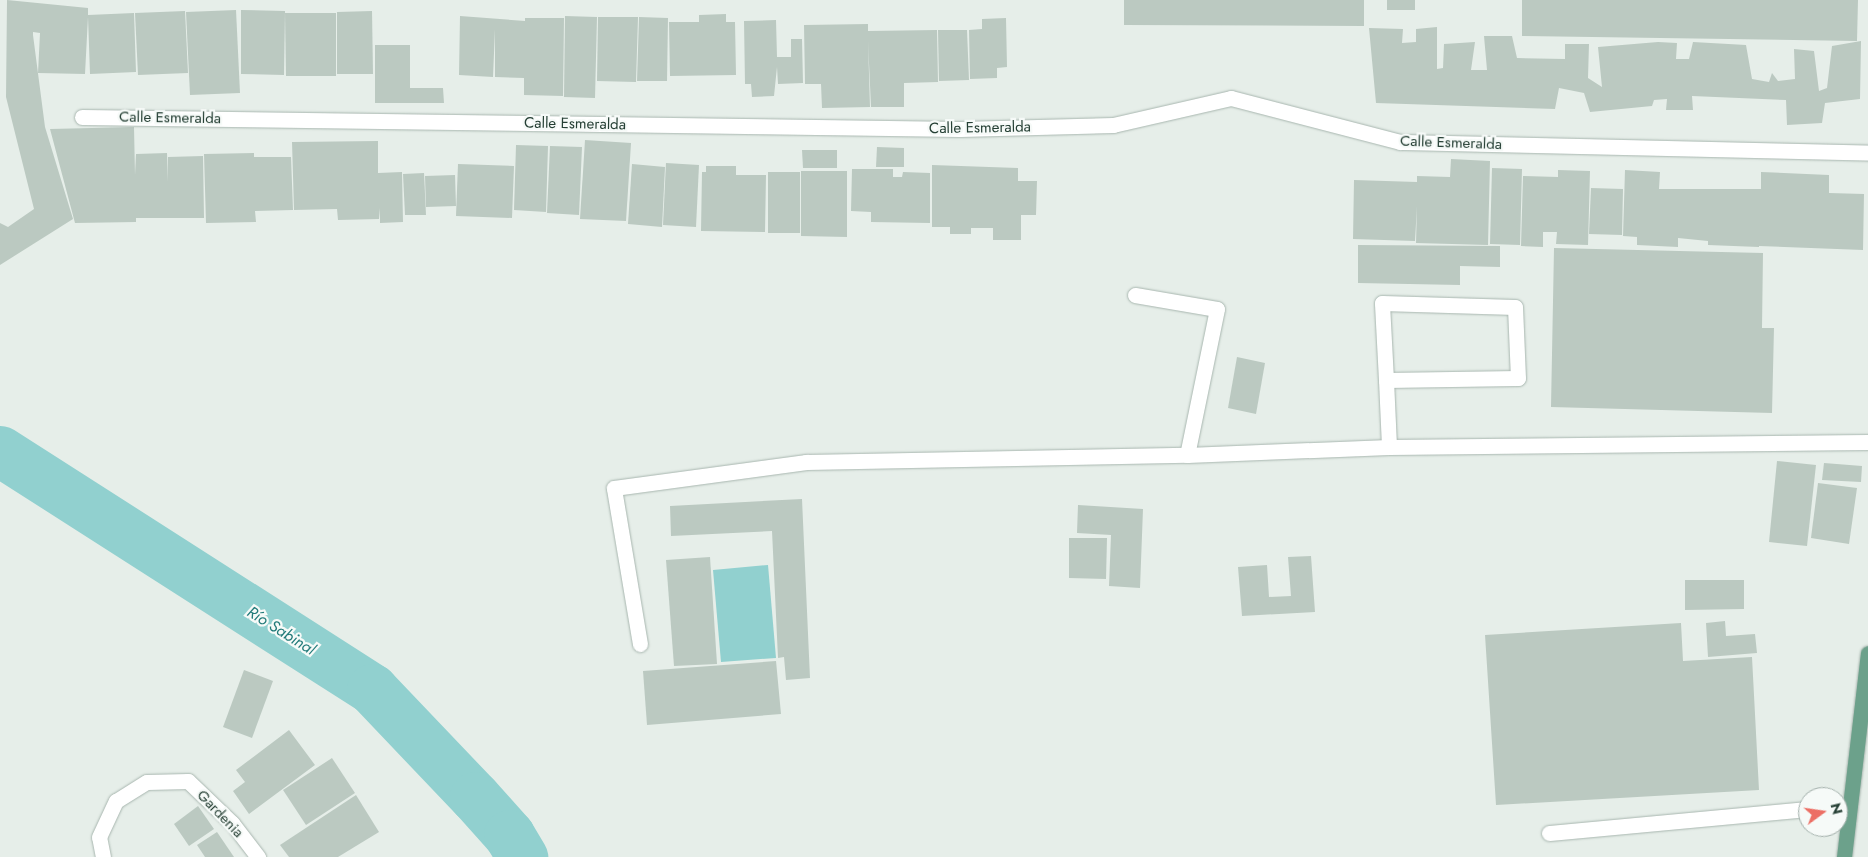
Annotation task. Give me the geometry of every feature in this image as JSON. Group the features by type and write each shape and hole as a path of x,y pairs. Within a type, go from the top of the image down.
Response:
{"main road":[{"path":"1847,787 1868,653"},
{"path":"1844,837 1844,857"}],"street":[{"name":"Calle Esmeralda","path":"82,117 960,129 1113,125 1230,98 1400,142 1868,153"},
{"path":"1136,295 1217,309 1187,455"},
{"path":"1386,380 1518,378 1515,307 1382,303 1389,447"},
{"path":"640,644 614,488 806,462 1187,455 1389,447 1868,442"},
{"name":"Gardenia","path":"102,857 99,837 116,801 147,782 188,781 232,823 258,857"},
{"path":"1549,833 1798,810"}],"water":[{"path":"768,565 776,658 721,662 713,570"}],"building":[{"path":"7,0 88,8 88,15 134,13 136,72 90,74 88,17 85,74 38,73 40,33 33,32 33,35 45,127 73,219 0,265 0,223 8,227 34,209 6,97"},
{"path":"1124,0 1364,0 1364,26 1124,25"},
{"path":"1387,0 1415,0 1415,10 1387,10"},
{"path":"1522,0 1858,0 1857,41 1522,36"},
{"path":"236,10 240,93 190,95 186,12"},
{"path":"241,10 285,11 284,75 241,74"},
{"path":"185,11 188,73 138,75 135,13"},
{"path":"372,11 373,74 337,74 337,12"},
{"path":"285,13 336,13 336,76 286,76"},
{"path":"726,14 726,22 735,22 736,75 670,76 669,22 699,22 699,15"},
{"path":"460,16 525,21 525,18 564,18 563,96 524,95 524,78 495,77 495,29 493,77 459,75"},
{"path":"565,16 597,17 595,98 564,97"},
{"path":"598,17 638,17 636,82 597,81"},
{"path":"639,17 668,18 667,81 637,81"},
{"path":"1006,18 1007,67 997,68 997,78 970,79 969,30 982,29 982,19"},
{"path":"776,20 777,57 791,57 791,39 802,39 803,83 778,84 777,67 774,96 752,97 751,84 745,84 744,21"},
{"path":"868,24 868,31 937,30 938,82 904,83 904,107 871,107 868,41 870,107 822,108 821,84 805,84 804,25"},
{"path":"1437,27 1437,69 1443,68 1444,44 1475,42 1471,70 1487,70 1484,36 1512,36 1517,58 1565,59 1565,44 1589,44 1588,78 1602,87 1598,47 1658,42 1677,43 1676,59 1689,59 1693,42 1746,45 1752,79 1769,82 1772,73 1778,81 1795,79 1794,49 1814,51 1819,91 1827,88 1832,46 1861,41 1860,99 1825,103 1822,123 1787,125 1786,100 1692,96 1693,110 1666,110 1667,99 1654,100 1652,106 1590,112 1584,93 1559,88 1555,109 1376,103 1369,28 1403,29 1402,43 1416,42 1416,29"},
{"path":"938,30 967,30 969,80 939,81"},
{"path":"375,45 410,45 410,88 443,88 444,103 375,103"},
{"path":"134,127 135,175 136,154 167,153 168,182 168,157 203,156 204,218 136,218 136,222 75,223 50,129"},
{"path":"585,140 631,143 626,221 580,219"},
{"path":"378,141 378,173 402,172 403,222 380,223 380,208 379,219 338,220 337,209 294,210 292,142"},
{"path":"516,145 548,146 546,212 514,210"},
{"path":"550,146 582,147 579,215 547,213"},
{"path":"877,147 904,148 904,167 876,167"},
{"path":"802,150 837,150 837,168 803,168"},
{"path":"254,153 254,157 291,157 293,210 255,211 256,222 206,223 204,154"},
{"path":"1451,159 1490,161 1488,245 1416,243 1417,206 1415,241 1353,239 1354,180 1417,182 1417,176 1450,177"},
{"path":"666,163 699,165 696,227 663,225"},
{"path":"458,164 514,166 512,218 456,216"},
{"path":"632,164 665,167 662,227 628,224"},
{"path":"932,165 1018,168 1018,181 1037,181 1036,215 1021,215 1021,240 993,240 993,228 971,228 971,234 950,234 950,227 932,227"},
{"path":"706,166 736,166 736,175 766,175 765,232 701,231 702,172 706,172"},
{"path":"1492,168 1522,169 1520,245 1490,244"},
{"path":"852,169 893,169 893,177 902,177 903,172 930,173 930,223 871,222 871,212 851,211"},
{"path":"1558,170 1590,171 1588,245 1556,244 1557,232 1543,232 1543,247 1521,246 1523,176 1558,177"},
{"path":"1625,170 1660,172 1659,189 1761,189 1761,172 1829,175 1829,193 1864,194 1863,250 1708,245 1708,241 1678,238 1678,247 1637,245 1637,237 1623,236"},
{"path":"801,171 847,171 847,237 801,236"},
{"path":"768,172 800,172 800,233 768,233"},
{"path":"424,173 426,215 405,215 403,174"},
{"path":"455,175 456,206 426,207 425,176"},
{"path":"1591,188 1623,189 1622,235 1589,234"},
{"path":"1358,245 1500,246 1500,267 1460,266 1460,285 1358,283"},
{"path":"1554,248 1763,253 1762,328 1774,328 1772,413 1551,407"},
{"path":"1237,357 1265,363 1256,414 1228,408"},
{"path":"1777,461 1816,465 1807,546 1769,542"},
{"path":"1824,463 1862,466 1861,482 1822,480"},
{"path":"1818,483 1857,488 1849,544 1811,538"},
{"path":"802,499 810,678 786,680 784,657 778,658 772,531 671,536 670,506"},
{"path":"1078,505 1143,509 1140,588 1109,586 1111,535 1077,533"},
{"path":"1069,538 1107,538 1106,579 1069,578"},
{"path":"1311,556 1315,612 1242,616 1238,567 1267,565 1269,597 1291,596 1288,557"},
{"path":"710,557 717,664 674,666 666,560"},
{"path":"1685,580 1744,580 1744,609 1685,610"},
{"path":"1725,621 1726,636 1755,634 1757,653 1708,657 1706,623"},
{"path":"1681,623 1683,661 1752,657 1759,790 1496,805 1485,635"},
{"path":"776,661 781,714 647,725 643,671"},
{"path":"244,670 273,681 252,738 223,727"},
{"path":"289,730 315,765 249,814 233,791 245,782 236,770"},
{"path":"332,758 355,793 306,825 283,790"},
{"path":"356,795 379,832 338,857 289,857 280,845"},
{"path":"198,806 214,829 189,846 174,824"},
{"path":"217,832 234,857 205,857 197,845"}],"waterway":[{"name":"Río Sabinal","path":"0,451 372,689 509,835 522,857"}]}
